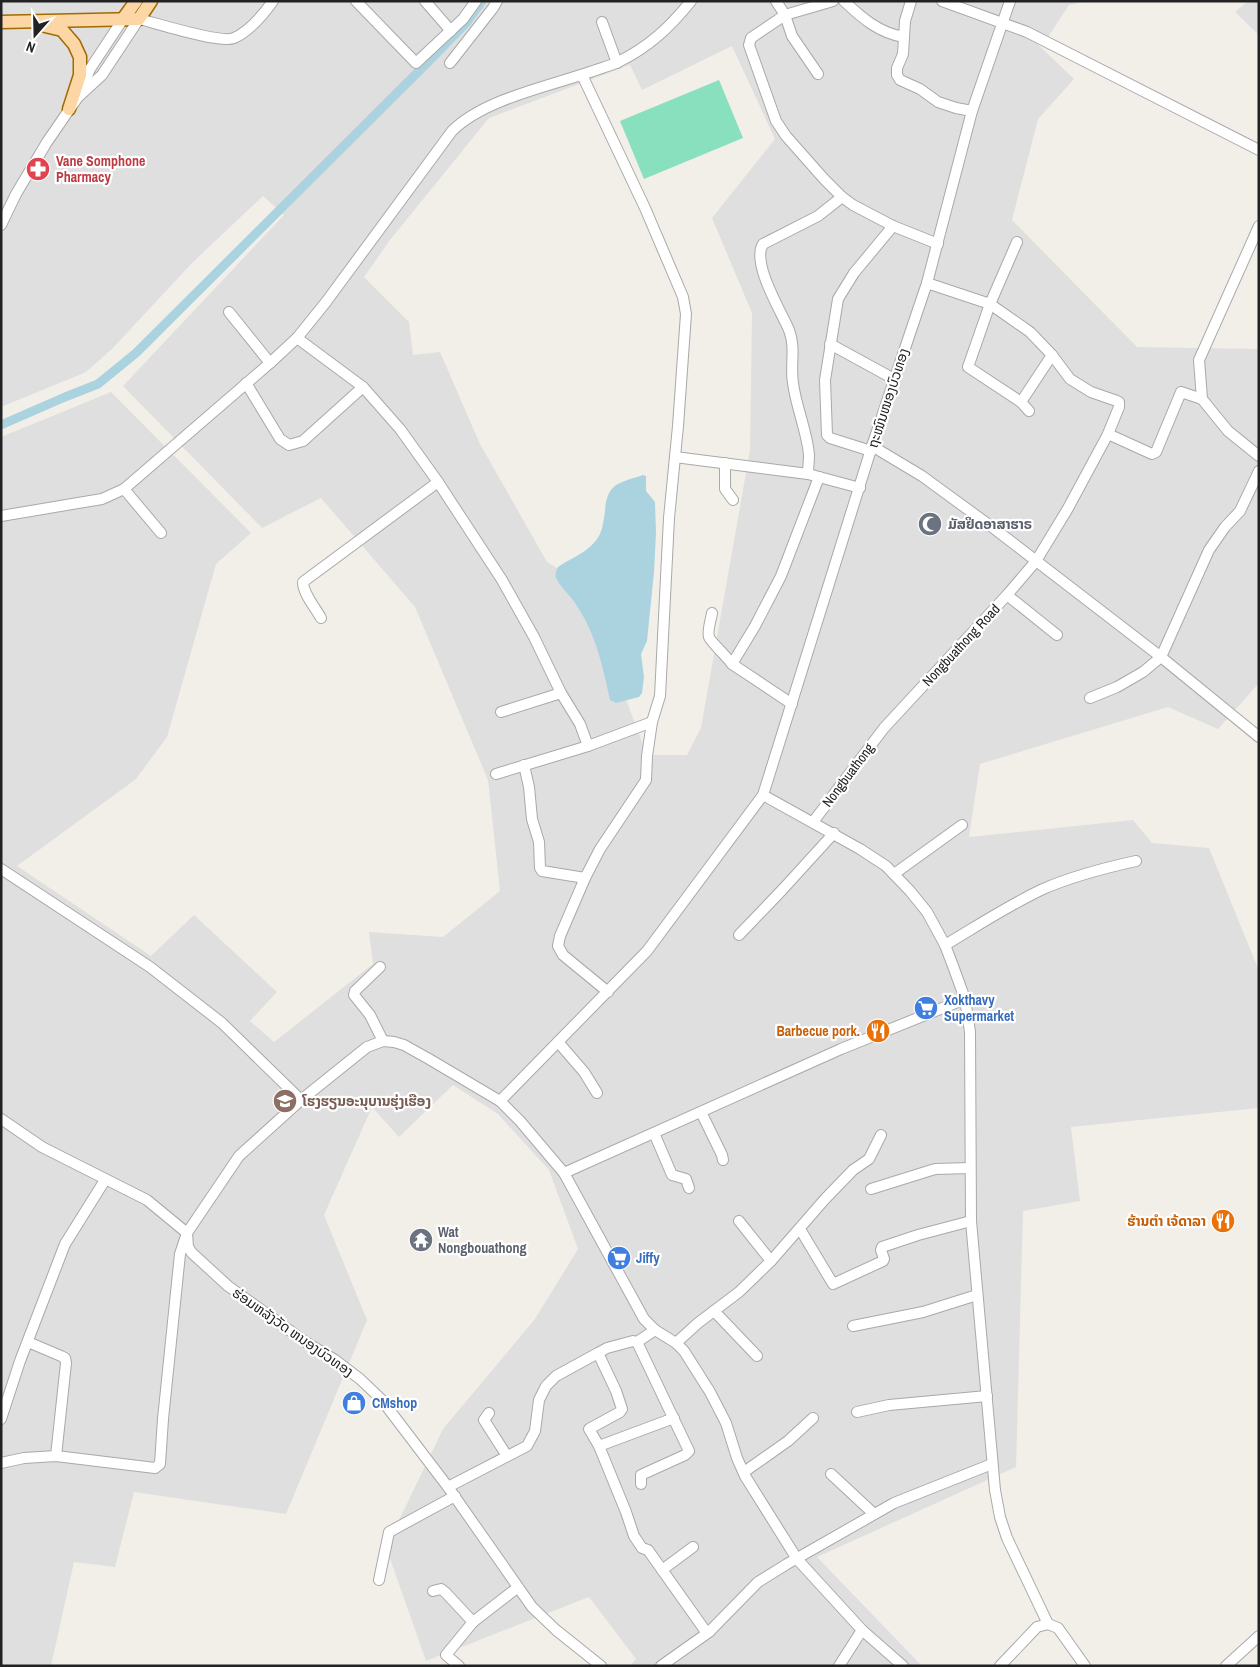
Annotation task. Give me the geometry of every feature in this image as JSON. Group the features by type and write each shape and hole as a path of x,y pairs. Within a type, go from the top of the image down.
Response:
{"main road":[{"path":"123,19 136,1"},
{"path":"1,22 139,19 151,1"},
{"path":"15,22 51,26 62,30 74,44 80,57 80,75 69,109"}],"street":[{"path":"1,225 16,194 69,109 78,97 102,75 139,19 226,40 240,34 261,17 274,1"},
{"path":"356,1 416,63 463,19 476,1"},
{"path":"425,1 451,31"},
{"path":"450,63 497,1"},
{"path":"1,516 102,499 124,489 297,338 326,302 452,131 462,122 493,105 617,63 661,35 691,1"},
{"path":"776,1 792,36 818,74"},
{"path":"833,1 784,15 751,38 749,45 776,121 797,148 842,197 853,205 893,226 938,244"},
{"path":"844,1 873,26 895,36 904,37"},
{"path":"911,1 904,21 903,54 897,68 897,75 900,80 920,89 938,102 972,111"},
{"path":"942,1 1027,32 1259,150"},
{"name":"ຖະໜົນໜອງບົວທອງ","path":"500,1101 647,951 763,795 938,244 972,111 1010,1"},
{"path":"78,97 90,69 123,19"},
{"path":"602,22 617,63"},
{"path":"582,75 683,297 686,314 686,333 669,518 660,696 652,722 646,780 600,849 584,878 560,936 558,946 563,955 608,992"},
{"path":"808,474 809,454 792,382 794,349 789,331 769,288 759,256 763,244 818,216 842,197"},
{"path":"893,226 854,273 838,299 825,380 827,435 830,438 872,449 922,476 1036,560 1161,657 1259,737"},
{"path":"1202,399 1199,360 1259,226"},
{"path":"1017,242 990,304 968,367 1021,402 1029,411"},
{"path":"926,283 990,304 1030,332 1052,355 1021,402"},
{"path":"229,312 270,363"},
{"path":"297,338 363,387 400,429 438,482 502,580 534,637 560,693 580,724 588,746"},
{"path":"830,344 894,378"},
{"name":"Nongbuathong Road","path":"884,728 1007,595 1036,560 1067,510 1108,434 1119,402 1084,389 1070,379 1052,355"},
{"path":"246,384 280,439 288,445 303,441 363,387"},
{"path":"1108,434 1152,454 1156,452 1181,392 1202,399 1228,431 1259,456"},
{"path":"675,457 808,474 860,488"},
{"path":"725,463 725,489 733,500"},
{"path":"1090,698 1117,687 1142,672 1161,657 1209,550 1225,527 1240,511 1259,471"},
{"path":"732,664 755,626 781,576 819,477"},
{"path":"321,618 302,585 303,582 438,482"},
{"path":"124,489 161,533"},
{"path":"1007,595 1057,634"},
{"path":"712,613 709,633 710,640 726,655 732,664 792,704"},
{"path":"501,712 560,693"},
{"path":"496,774 588,746 652,722"},
{"name":"Nongbuathong","path":"813,822 884,728"},
{"path":"524,765 529,787 532,818 539,842 540,868 542,871 584,878"},
{"path":"763,795 834,833 870,855 894,874 927,912 945,945 964,999 970,1032 971,1221 992,1464 1000,1517 1007,1538 1048,1624"},
{"path":"894,874 962,825"},
{"path":"739,935 834,833"},
{"path":"945,945 1043,889 1101,868 1136,861"},
{"path":"1,870 150,967 222,1023 301,1100"},
{"path":"380,967 355,991 354,996 370,1015 384,1042"},
{"path":"564,1173 842,1049 964,999"},
{"path":"1,1463 24,1458 56,1456 155,1468 160,1464 180,1254 187,1233 240,1156 301,1100 366,1047 375,1043 394,1042 404,1045 500,1101 520,1121 564,1173 644,1319 655,1330 676,1343 684,1351 710,1392 726,1423 744,1472 762,1505 797,1559 862,1630 903,1666"},
{"path":"558,1042 584,1072 597,1093"},
{"path":"702,1112 723,1160"},
{"path":"1,1120 42,1147 147,1200 187,1233"},
{"path":"654,1133 672,1175 686,1179 688,1188"},
{"path":"676,1343 739,1292 771,1261 825,1198 853,1170 869,1160 881,1136"},
{"path":"871,1189 935,1170 970,1168"},
{"path":"1,1419 65,1244 105,1180"},
{"path":"739,1221 771,1261"},
{"path":"800,1229 833,1284 883,1261 880,1248 882,1247 971,1221"},
{"name":"ຮ່ອມຫລັງວັດ ຫນອງບົວທອງ","path":"187,1233 188,1247 192,1253 228,1286 335,1360 382,1399 455,1496 532,1607 601,1666"},
{"path":"853,1326 923,1312 977,1295"},
{"path":"714,1311 757,1356"},
{"path":"448,1487 527,1446 535,1430 539,1400 546,1386 556,1376 607,1348 633,1341 637,1342 655,1330"},
{"path":"28,1342 65,1358 56,1456"},
{"path":"637,1342 690,1450 688,1454 642,1475 641,1484"},
{"path":"598,1353 616,1391 622,1409 620,1412 588,1429 598,1446 634,1536 642,1548 648,1550 704,1629 709,1632"},
{"path":"858,1412 889,1405 987,1396"},
{"path":"489,1413 484,1420 507,1456"},
{"path":"598,1446 674,1418"},
{"path":"744,1472 788,1440 813,1418"},
{"path":"661,1666 709,1632 758,1582 894,1503 992,1464"},
{"path":"831,1474 874,1514"},
{"path":"379,1580 389,1532 455,1496"},
{"path":"662,1570 693,1547"},
{"path":"459,1666 446,1655 473,1622 517,1588"},
{"path":"433,1591 441,1590 445,1592 473,1622"},
{"path":"1000,1666 1037,1627 1048,1624 1058,1628 1085,1666"},
{"path":"839,1666 862,1630"},
{"path":"1226,1666 1259,1636"}],"shaded area":[{"path":"1,1 948,1 1025,32 1074,79 1038,119 1012,220 1137,347 1259,349 1259,683 1218,729 1168,707 980,764 969,837 1133,820 1152,843 1209,848 1259,971 1259,1108 1071,1127 1080,1201 1023,1211 1016,1467 817,1557 922,1666 630,1666 636,1659 589,1597 426,1661 386,1547 443,1429 535,1319 578,1249 549,1170 498,1114 453,1085 399,1137 372,1107 324,1215 367,1320 286,1514 134,1492 115,1567 74,1562 51,1666 1,1666 1,437 111,392 251,533 216,564 167,737 136,779 17,866 151,956 194,915 277,992 250,1021 274,1042 373,964 369,932 443,937 500,891 488,780 415,607 321,498 262,528 123,386 284,215 263,196 191,264 113,348 86,372 1,407","holes":["732,46 775,139 712,218 752,313 750,450 701,728 687,755 647,755 582,583 547,562 480,444 440,352 413,355 409,322 364,277 390,240 489,118 630,65 642,90"]},
{"path":"953,1 1087,1 1069,5 1048,37"},
{"path":"1248,1 1259,1 1259,35 1235,12"}],"green space":[{"path":"719,80 743,138 644,179 620,121"}],"water":[{"path":"643,475 646,476 646,491 655,502 656,533 647,641 641,654 644,677 642,693 639,697 616,703 610,700 594,640 584,617 558,582 556,574 558,567 586,550 600,534 606,502 612,489 621,483"}],"waterway":[{"path":"1,425 98,384 136,353 428,62 467,22 482,1"}],"place":[{"name":"Vane Somphone Pharmacy","path":"38,169"},
{"name":"ມັສຢິດອາສາຮາຣ","path":"930,524"},
{"name":"Xokthavy Supermarket","path":"926,1008"},
{"name":"Barbecue pork.","path":"878,1031"},
{"name":"ໂຮງຮຽນອະນຸບານຮຸ່ງເຮືອງ","path":"285,1101"},
{"name":"ຮ້ານຕຳ ເຈ້ດາລາ","path":"1223,1221"},
{"name":"Wat Nongbouathong","path":"421,1240"},
{"name":"Jiffy","path":"619,1258"},
{"name":"CMshop","path":"354,1403"}]}
